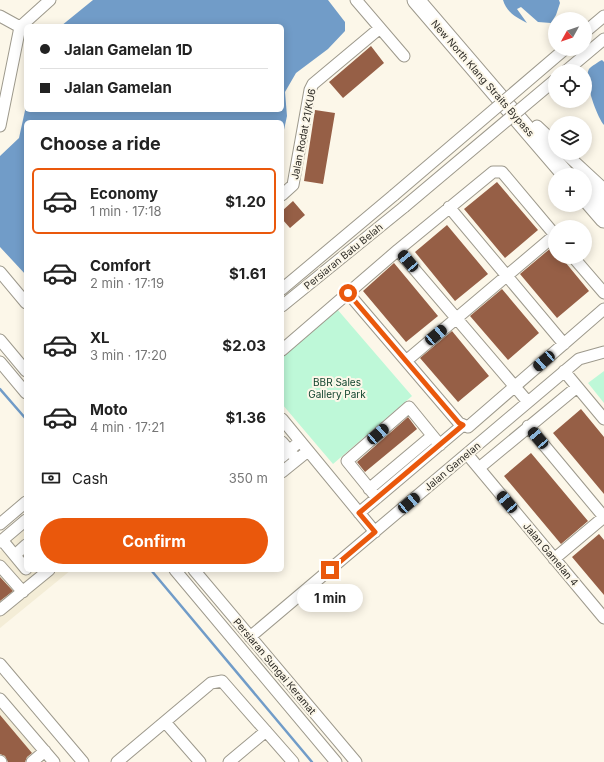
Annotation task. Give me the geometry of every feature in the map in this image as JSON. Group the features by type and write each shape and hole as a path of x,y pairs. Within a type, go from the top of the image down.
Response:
{"highway":[{"name":"New North Klang Straits Bypass","path":"416,0 560,168"},
{"name":"New North Klang Straits Bypass","path":"430,0 548,139"},
{"path":"567,160 574,168"},
{"path":"592,188 604,202"},
{"path":"592,205 604,219"}],"street":[{"path":"0,126 20,27 50,0"},
{"path":"356,0 404,56"},
{"path":"0,16 20,27"},
{"path":"592,26 600,19"},
{"name":"Jalan Rodat 21/KU6","path":"284,193 293,185 310,90 313,84 380,28"},
{"path":"574,64 604,39"},
{"name":"Persiaran Batu Belah","path":"284,287 557,56"},
{"name":"Persiaran Batu Belah","path":"284,304 404,207 548,86"},
{"path":"537,126 548,136"},
{"path":"573,160 604,189"},
{"path":"284,348 398,250 493,172 502,172 548,227"},
{"path":"450,207 564,344"},
{"path":"406,361 548,241"},
{"path":"398,250 528,402"},
{"path":"579,264 604,293"},
{"path":"0,272 24,301"},
{"path":"348,293 459,423 468,427 604,309"},
{"path":"0,340 24,369"},
{"name":"Jalan Gamelan","path":"250,636 564,371 579,359 604,352"},
{"path":"0,362 24,391"},
{"path":"564,371 604,419"},
{"path":"478,468 577,387"},
{"path":"377,498 346,461 409,407 440,445"},
{"path":"284,421 375,532"},
{"path":"359,513 463,425"},
{"path":"528,426 604,517 554,559"},
{"path":"369,489 432,436"},
{"path":"297,460 284,450 300,441"},
{"path":"284,470 308,451"},
{"name":"Jalan Gamelan 4","path":"467,454 604,618"},
{"path":"0,524 24,504"},
{"path":"24,523 1,541 24,567"},
{"path":"14,556 24,548"},
{"path":"0,566 23,592"},
{"path":"28,572 36,581"},
{"path":"0,610 47,572"},
{"name":"Persiaran Sungai Keramat","path":"177,572 336,762"},
{"name":"Persiaran Sungai Keramat","path":"196,572 356,762"},
{"path":"2,672 83,762"},
{"path":"117,762 211,683 222,681 293,762"},
{"path":"0,699 54,762"},
{"path":"165,722 200,762"},
{"path":"229,762 266,731"},
{"path":"32,762 45,751"}],"shaded area":[{"path":"24,531 24,572 69,572 0,628 0,551"},
{"path":"0,701 51,762 0,762"}],"green space":[{"name":"BBR Sales Gallery Park","path":"337,309 412,396 333,464 284,406 284,354"},
{"path":"604,371 604,403 588,383"}],"water":[{"path":"93,0 328,0 345,22 345,31 328,49 296,73 285,92 287,116 284,130 284,120 24,120 24,273 0,247 0,156 19,138 25,112 284,112 284,24 63,24"},
{"path":"503,0 559,0 560,3 557,12 548,12 548,23 538,22 521,7 517,9 527,23 509,11"},
{"path":"602,60 604,62 604,125 592,98 592,66"}],"building":[{"path":"371,46 384,63 343,98 329,82"},
{"path":"315,110 335,113 323,184 304,181"},
{"path":"497,182 538,230 505,258 464,209"},
{"path":"293,201 305,215 290,228 284,221 284,209"},
{"path":"447,225 488,274 455,301 415,252"},
{"path":"548,250 548,264 567,264 589,291 557,318 520,274"},
{"path":"394,263 438,316 406,342 363,291"},
{"path":"502,289 539,333 508,360 470,316"},
{"path":"452,331 489,376 458,402 420,358"},
{"path":"581,409 604,437 604,494 553,433"},
{"path":"408,417 417,429 365,472 357,462"},
{"path":"531,453 588,521 561,544 504,476"},
{"path":"599,534 604,540 604,595 572,557"},
{"path":"0,577 13,591 0,601"},
{"path":"0,715 32,753 27,757 25,762 8,762 5,756 0,754"}],"waterway":[{"path":"0,389 24,417"},
{"path":"153,572 312,762"}],"route":[{"path":"330,570 375,532 359,513 463,425 459,423 348,293"}]}
